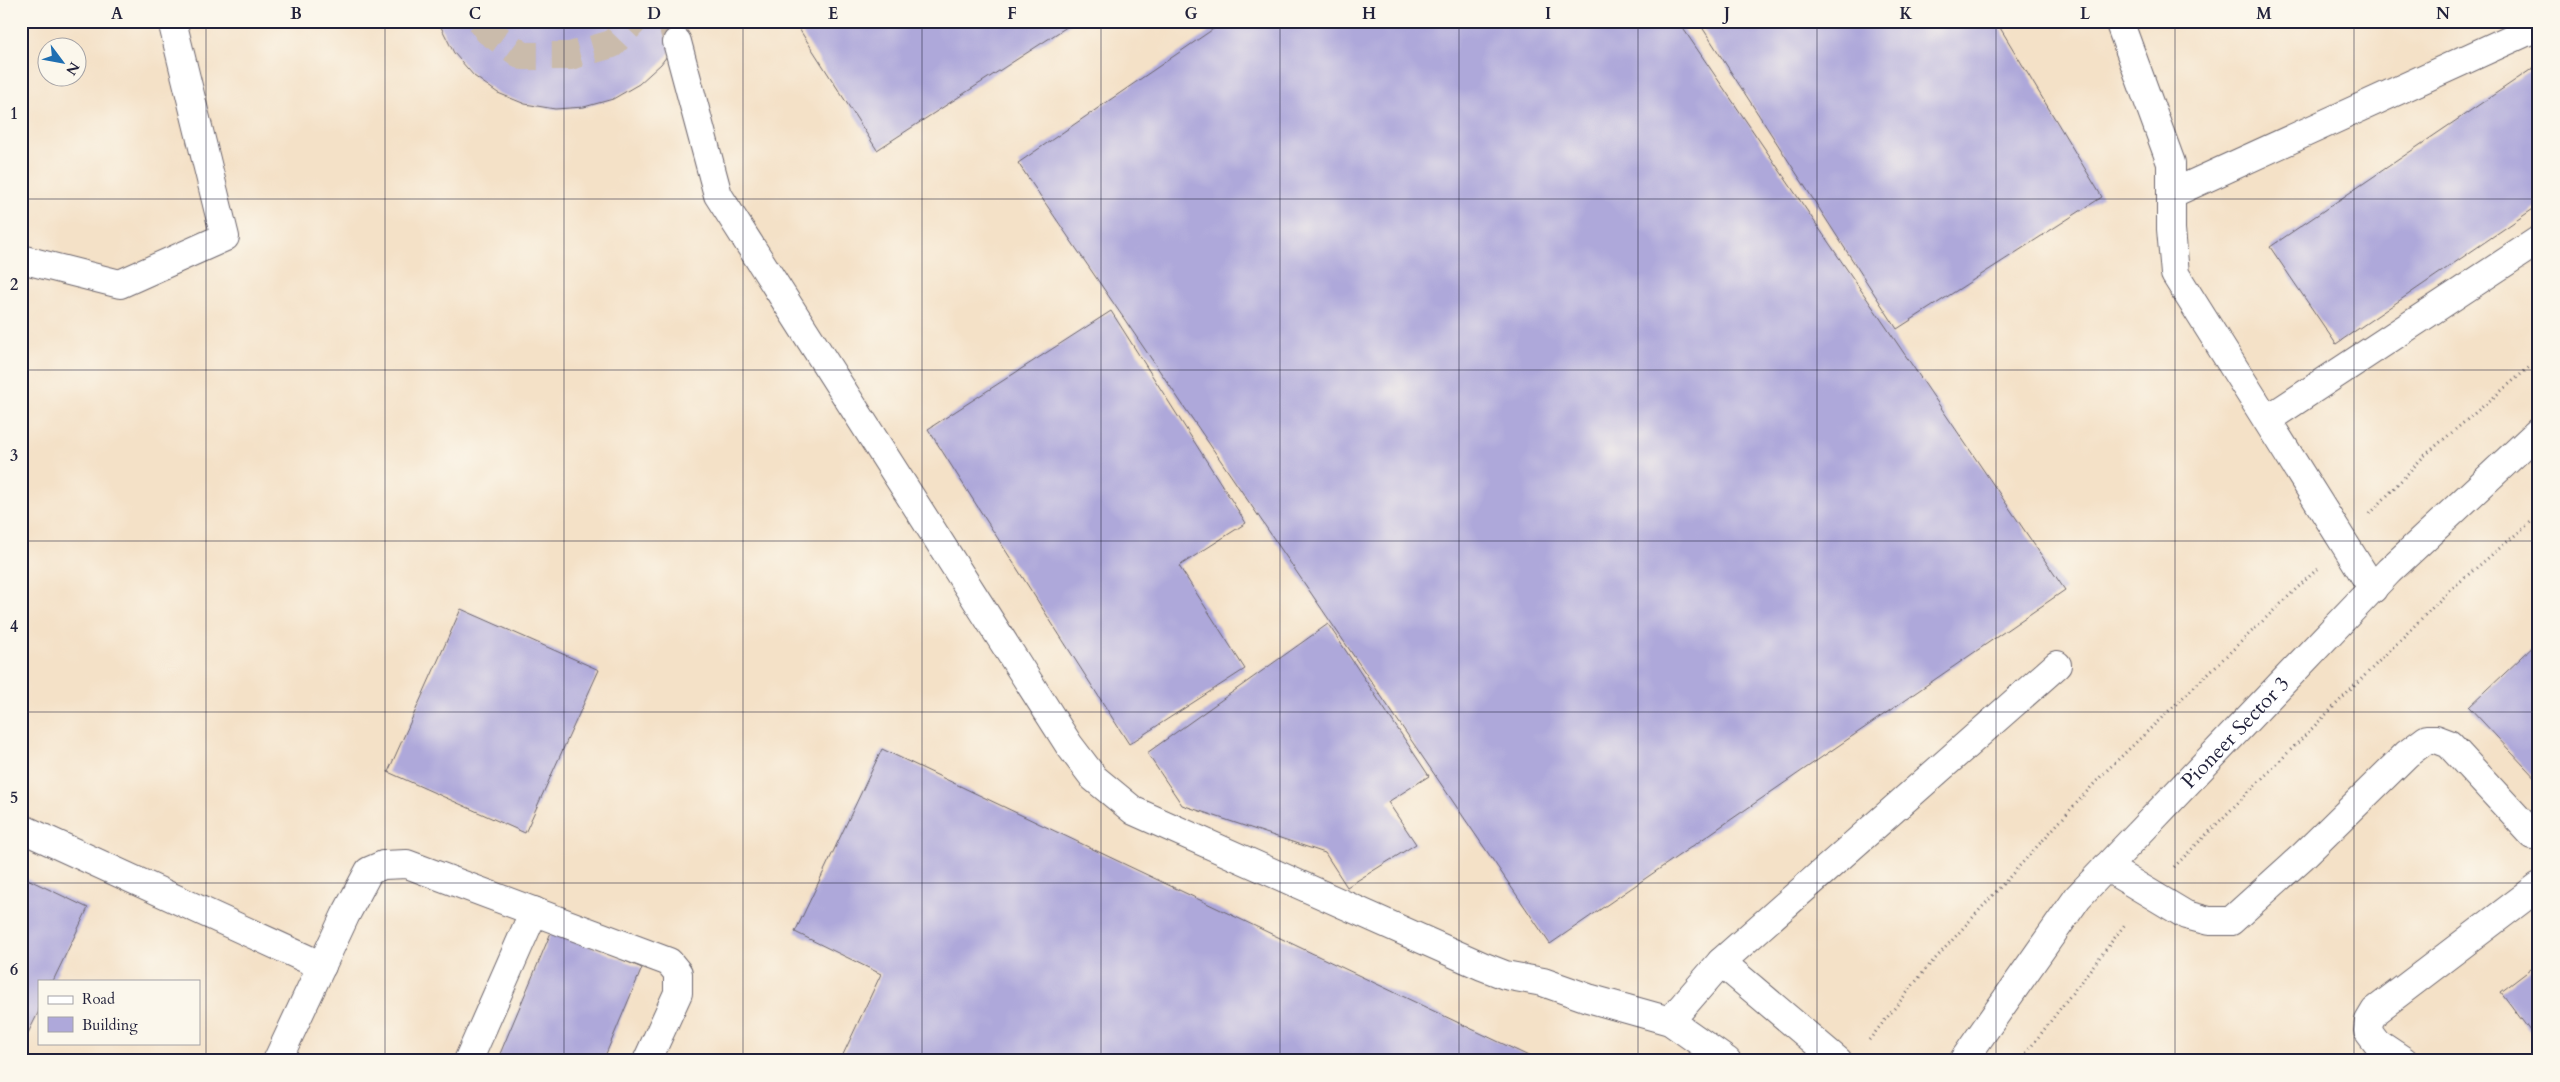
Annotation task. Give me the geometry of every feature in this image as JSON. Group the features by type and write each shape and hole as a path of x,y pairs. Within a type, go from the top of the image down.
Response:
{"street":[{"path":"21,259 120,284 225,237 172,21"},
{"path":"2119,21 2171,163 2171,229 2175,274 2268,419 2372,589"},
{"path":"2171,194 2539,26"},
{"path":"677,42 718,195 1069,745 1094,778 1134,811 1482,966 1505,975 1543,982 1588,998 1670,1021 1727,1061"},
{"path":"2268,419 2539,240"},
{"name":"Pioneer Sector 3","path":"1963,1061 2078,897 2372,589 2539,431"},
{"path":"1670,1021 1721,962 2057,665"},
{"path":"2106,867 2186,915 2209,921 2231,921 2303,856 2407,754 2427,738 2449,744 2532,835"},
{"path":"21,828 322,966"},
{"path":"277,1061 369,871 383,865 407,864 669,962 678,973 678,993 646,1061"},
{"path":"2404,1061 2377,1043 2368,1031 2369,1021 2376,1011 2539,886"},
{"path":"468,1061 534,911"},
{"path":"1721,962 1838,1061"}],"path":[{"path":"1864,1046 1926,969 2102,776 2344,543 2424,456 2539,359"},
{"path":"2020,1061 2150,892 2449,591 2539,515"}],"building":[{"path":"438,21 693,21 661,64 639,84 613,99 584,107 555,109 525,104 498,93 474,76 454,53"},
{"path":"794,21 1076,21 877,150"},
{"path":"1225,21 1678,21 2065,590 1550,944 1018,163"},
{"path":"1698,21 1996,21 2102,197 1897,329"},
{"path":"2539,64 2539,205 2336,344 2270,247"},
{"path":"1111,311 1246,523 1179,566 1245,669 1129,744 928,429"},
{"path":"461,609 599,670 525,833 388,772"},
{"path":"1328,624 1429,776 1388,802 1416,844 1347,887 1325,853 1182,805 1147,753"},
{"path":"2539,641 2539,782 2469,707"},
{"path":"882,749 1539,1061 840,1061 881,974 795,932"},
{"path":"21,876 88,908 53,980 38,980 38,1013 21,1047"},
{"path":"552,930 642,968 603,1061 497,1061"},
{"path":"2539,963 2539,1043 2501,992"}],"tunnel":[{"path":"481,21 488,31 523,56 570,56 612,44 634,21"},
{"path":"671,21 677,42"}]}
